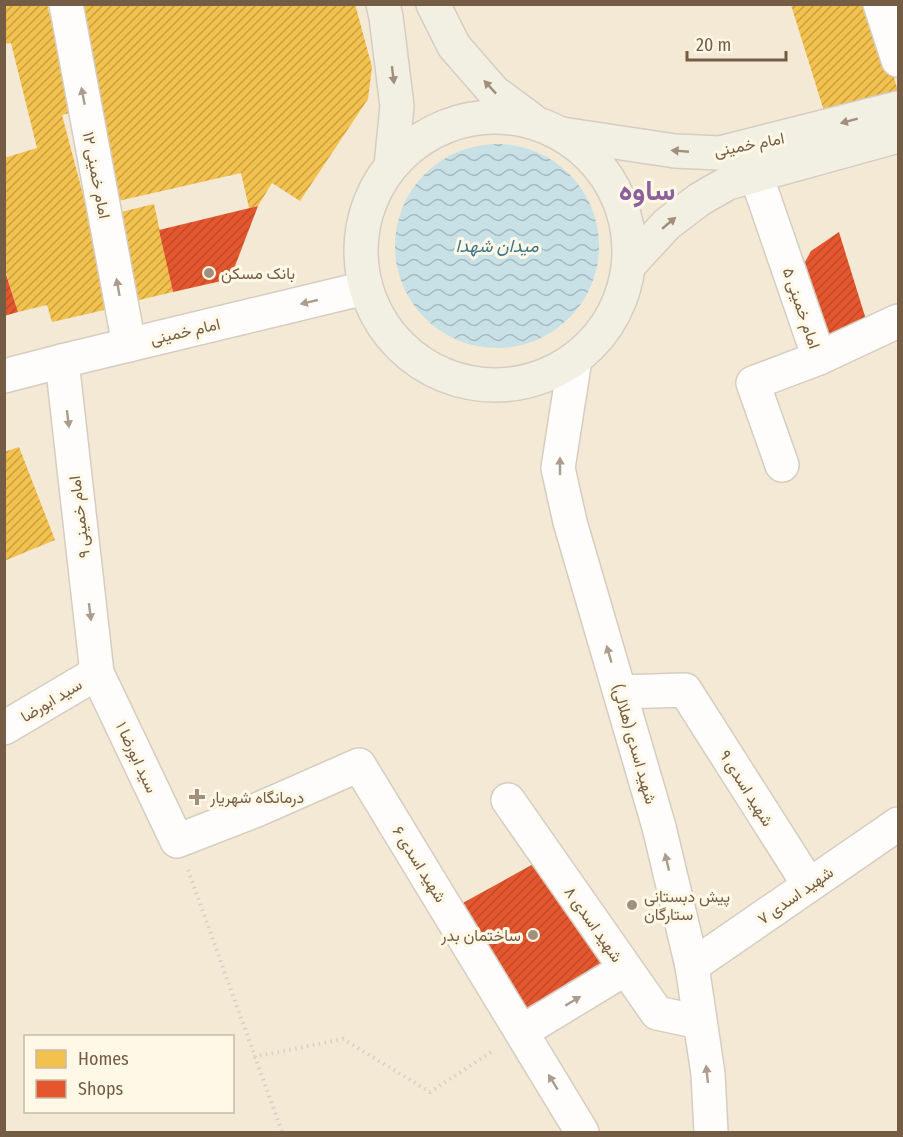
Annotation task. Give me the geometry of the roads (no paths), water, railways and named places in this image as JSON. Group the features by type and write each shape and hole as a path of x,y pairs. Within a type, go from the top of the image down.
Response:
{"main road":[{"path":"433,5 454,46 494,92 588,154 605,174 618,197 628,231 629,265 621,298 592,344 575,359 547,375 516,384 483,385 452,378 423,364 398,344 378,318 366,288 361,253 365,217 375,190 391,166 407,150 426,136 446,126 491,117 514,118 548,128"},
{"path":"385,11 397,106 391,166"},
{"name":"امام خمینی","path":"548,128 675,151 720,153 898,108"},
{"name":"امام خمینی","path":"629,265 667,224 700,199 728,183 898,136"}],"street":[{"name":"امام خمینی ۱۲","path":"66,4 129,345"},
{"path":"880,4 898,60"},
{"name":"امام خمینی ۵","path":"756,175 819,358 898,321"},
{"name":"امام خمینی","path":"4,376 62,360 366,288"},
{"path":"782,465 753,383 819,358"},
{"name":"شهید اسدی (هلالی)","path":"575,359 558,468 570,522 659,827 692,966 708,1074 711,1132"},
{"name":"امام خمینی ۹","path":"62,360 97,673"},
{"name":"سید ابورضا","path":"4,728 97,673"},
{"name":"سید ابورضا ۱","path":"97,673 177,841"},
{"name":"شهید اسدی ۹","path":"620,692 685,690 809,885"},
{"name":"شهید اسدی ۶","path":"177,841 259,809 359,765 523,1031 582,1132"},
{"name":"شهید اسدی ۸","path":"508,800 657,1013 699,1022"},
{"name":"شهید اسدی ۷","path":"692,966 898,824"},
{"path":"523,1031 625,969"}],"water":[{"name":"میدان شهدا","path":"487,144 507,144 536,151 562,167 576,181 592,207 599,246 592,285 576,311 562,325 527,344 507,348 487,348 458,341 432,325 418,311 399,276 395,256 395,236 402,207 418,181 432,167 467,148"}],"place":[{"name":"بانک مسکن","path":"209,273"},
{"name":"درمانگاه شهریار","path":"197,797"},
{"name":"پیش دبستانی ستارگان","path":"632,905"},
{"name":"ساختمان بدر","path":"533,935"}],"district":[{"name":"ساوه","path":"647,190"}]}
